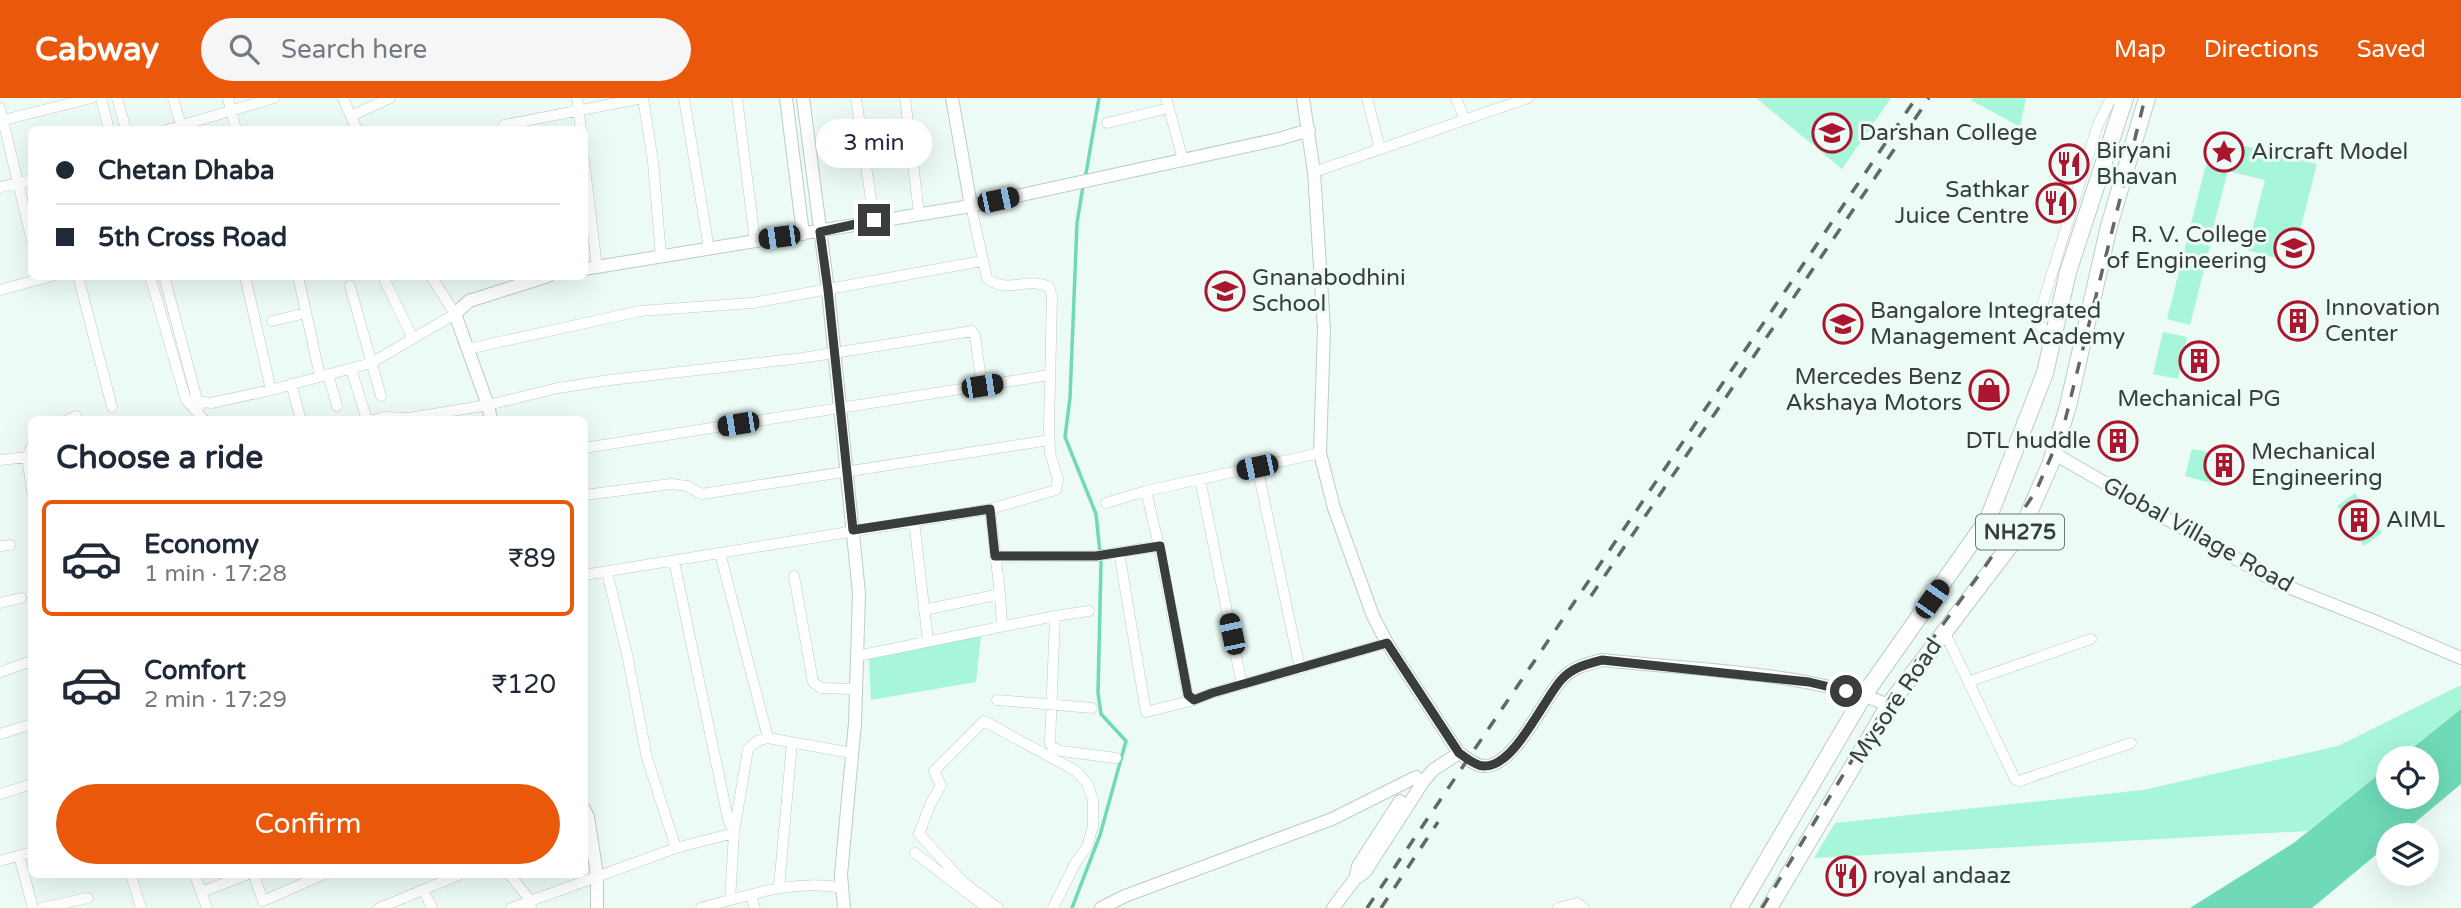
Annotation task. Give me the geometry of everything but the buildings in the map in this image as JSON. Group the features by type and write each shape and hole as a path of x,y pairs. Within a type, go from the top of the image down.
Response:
{"highway":[{"name":"Mysore Road","path":"1739,908 1864,695 1988,519 2045,373 2068,272 2123,98"},
{"name":"Mysore Road","path":"1769,908 1889,705 2021,531 2053,453 2071,393 2109,226 2147,98"}],"street":[{"path":"2,120 92,98"},
{"path":"102,98 108,126"},
{"path":"117,98 125,126"},
{"path":"173,98 181,126"},
{"path":"228,98 235,126"},
{"path":"184,126 274,98"},
{"path":"343,98 355,126"},
{"path":"351,116 390,98"},
{"path":"578,98 581,126"},
{"path":"504,125 643,98 653,162 661,256"},
{"path":"684,98 709,249"},
{"path":"737,98 755,241"},
{"path":"786,98 803,234"},
{"path":"803,98 848,472 860,622 841,875 843,908"},
{"path":"856,98 874,220"},
{"path":"905,98 919,213"},
{"path":"588,574 990,509 1056,490 1058,479 1050,453 1052,296 1049,288 1041,282 1007,287 993,284 986,278 952,98"},
{"path":"1303,98 1314,173 1324,329 1320,453 1334,508 1373,616 1387,643 1459,753 1476,765 1486,767 1500,762 1527,733 1562,679 1579,666 1602,660 1809,682 1864,695 1889,705"},
{"path":"1367,98 1380,149"},
{"path":"1456,98 1465,120"},
{"path":"1314,173 1465,120 1508,101 1528,98"},
{"path":"1107,123 1167,103 1183,160"},
{"path":"0,108 28,224"},
{"path":"588,221 591,268 971,206 1279,139 1309,130"},
{"path":"0,187 28,181"},
{"path":"468,349 640,311 752,303 982,261"},
{"path":"0,290 33,280"},
{"path":"79,280 112,407"},
{"path":"151,280 186,400 200,416"},
{"path":"165,280 202,416"},
{"path":"246,280 271,390"},
{"path":"299,280 324,375 337,406"},
{"path":"385,280 413,339"},
{"path":"434,280 455,314 490,416"},
{"path":"186,400 211,403 372,363 455,314 469,301 535,280"},
{"path":"350,286 381,396"},
{"path":"272,321 306,313"},
{"path":"421,416 488,405 558,388 802,358 972,331 982,386"},
{"path":"351,369 366,416"},
{"path":"588,447 1050,376"},
{"path":"291,384 301,416"},
{"path":"588,494 671,484 687,486 702,494 1050,440"},
{"path":"1106,503 1146,491 1320,453"},
{"name":"Global Village Road","path":"2053,453 2278,583 2461,658"},
{"path":"0,460 27,457 28,464"},
{"path":"1257,467 1300,669"},
{"path":"1200,479 1242,685"},
{"path":"1146,491 1160,546 1188,695 1194,700"},
{"path":"990,509 1002,626"},
{"path":"914,521 928,641"},
{"path":"995,556 1101,555 1160,546"},
{"path":"1119,552 1146,712 1387,643"},
{"path":"720,553 768,738"},
{"path":"674,561 728,820 734,833"},
{"path":"607,572 648,758 676,848"},
{"path":"794,576 813,682 821,688 856,689"},
{"path":"924,610 1000,594"},
{"path":"0,603 22,598"},
{"path":"856,656 1089,611"},
{"path":"1055,616 1050,742 1052,747 1061,751 1116,758"},
{"path":"1944,630 2015,779 2019,780 2132,743"},
{"path":"1968,682 2091,639"},
{"path":"0,672 28,662"},
{"path":"998,700 1092,708"},
{"path":"986,908 956,880 919,834 930,805 942,785 934,771 984,721 1076,771 1087,783 1093,800 1093,826 1087,847 1076,862 1053,908"},
{"path":"0,734 28,725"},
{"path":"730,900 734,833 748,749 757,741 768,738 852,753"},
{"path":"779,887 792,743"},
{"path":"1355,879 1358,866 1416,777 1433,760 1445,753 1459,753"},
{"path":"1333,908 1355,879 1365,872 1433,769 1459,753"},
{"path":"1101,908 1125,896 1332,819 1416,777"},
{"path":"0,794 28,785"},
{"path":"588,826 597,875 597,908"},
{"path":"511,908 531,904 597,875 676,848 734,833"},
{"path":"0,861 28,853"},
{"path":"915,853 998,908"},
{"path":"19,856 33,908"},
{"path":"132,878 141,908"},
{"path":"196,878 207,908"},
{"path":"201,892 238,878"},
{"path":"255,878 262,901 314,878"},
{"path":"379,908 452,878"},
{"path":"512,878 531,904"},
{"path":"701,908 779,887 827,885 843,888"},
{"path":"424,891 432,908"},
{"path":"751,896 755,908"},
{"path":"41,908 89,898"},
{"path":"1558,908 1577,903 1584,908"}],"shaded area":[{"name":"Darshan College","path":"1756,98 1891,98 1842,169"},
{"path":"2026,98 2020,127 1971,100"},
{"path":"2213,138 2317,164 2292,262 2247,250 2265,180 2228,171 2212,232 2190,227"},
{"path":"2187,240 2210,246 2190,325 2167,319"},
{"path":"2163,332 2187,337 2178,379 2153,374"},
{"path":"2192,449 2208,452 2205,463 2216,466 2211,483 2185,476"},
{"name":"AIML","path":"2355,493 2382,533 2364,546 2337,506"},
{"path":"981,636 976,682 871,700 869,659"},
{"path":"2461,685 2461,709 2415,746 2376,746 2376,776 2308,831 1814,858 1835,823 2143,790 2338,746"},
{"path":"2461,709 2461,784 2439,802 2439,746 2415,746"},
{"path":"2376,777 2376,809 2431,809 2414,823 2376,823 2376,855 2312,908 2190,908 2295,842"}],"waterway":[{"path":"1085,179 1099,98"},
{"path":"1072,908 1100,835 1126,741 1101,714 1098,693 1101,563 1096,514 1065,437 1070,398 1077,223 1083,186"}],"railway":[{"path":"1367,908 1916,98"},
{"path":"1591,596 1929,98"},
{"path":"1762,908 1893,693 2036,491 2063,429 2145,98"},
{"path":"1381,908 1438,822"}],"place":[{"name":"Darshan College","path":"1832,133"},
{"name":"Aircraft Model","path":"2224,152"},
{"name":"Biryani Bhavan","path":"2069,164"},
{"name":"Sathkar Juice Centre","path":"2056,203"},
{"name":"R. V. College of Engineering","path":"2294,248"},
{"name":"Gnanabodhini School","path":"1225,291"},
{"name":"Innovation Center","path":"2298,321"},
{"name":"Bangalore Integrated Management Academy","path":"1843,324"},
{"name":"Mechanical PG","path":"2199,361"},
{"name":"Mercedes Benz Akshaya Motors","path":"1989,390"},
{"name":"DTL huddle","path":"2118,441"},
{"name":"Mechanical Engineering","path":"2224,465"},
{"name":"AIML","path":"2359,520"},
{"name":"royal andaaz","path":"1846,876"}],"route":[{"path":"874,220 820,232 853,530 990,509 995,556 1096,556 1160,546 1188,695 1194,700 1387,643 1459,753 1476,765 1486,767 1500,762 1527,733 1562,679 1579,666 1602,660 1809,682 1846,691"}]}
